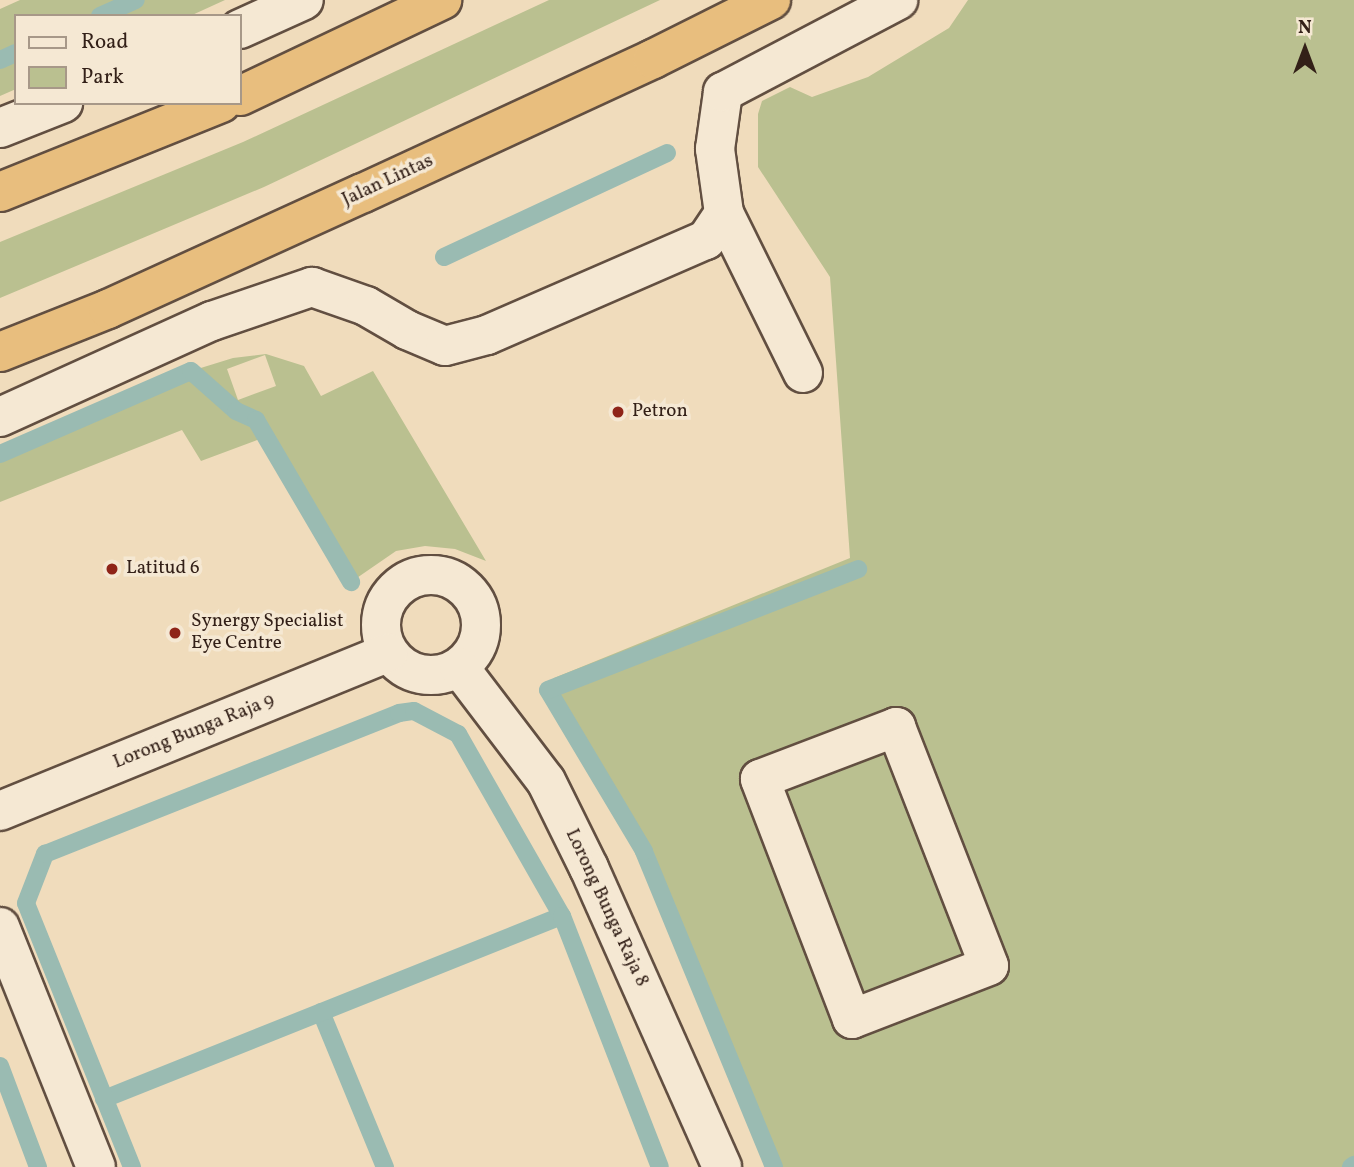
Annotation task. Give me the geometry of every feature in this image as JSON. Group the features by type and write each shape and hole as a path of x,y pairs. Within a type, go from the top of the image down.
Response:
{"highway":[{"path":"242,95 442,0"},
{"name":"Jalan Lintas","path":"0,352 108,309 339,204 653,59 771,0"},
{"path":"0,192 216,105"}],"street":[{"path":"242,28 304,0"},
{"path":"803,373 724,213 715,149 723,92 898,0"},
{"path":"0,128 58,105"},
{"path":"0,417 212,321 312,287 366,306 407,330 445,346 487,335 706,240 724,213"},
{"path":"421,576 441,576 460,583 473,597 481,615 481,635 473,653 459,667 440,674 420,674 402,666 388,653 381,634 382,614 389,597 404,583 421,576"},
{"name":"Lorong Bunga Raja 9","path":"0,811 388,653"},
{"name":"Lorong Bunga Raja 8","path":"459,667 546,781 589,868 722,1167"},
{"path":"896,727 989,966 852,1019 760,779 896,727"},
{"path":"0,927 96,1167"}],"green space":[{"path":"20,0 225,0 194,14 14,14 14,90 0,96 0,9"},
{"path":"549,0 660,0 264,187 0,298 0,242 243,142"},
{"path":"968,0 1354,0 1354,1165 1351,1167 774,1167 644,851 548,690 554,678 850,558 830,277 758,167 758,114 762,101 790,87 812,97 868,77 949,28"},
{"path":"266,354 304,366 321,396 373,371 486,561 455,549 425,546 396,551 351,582 265,437 201,461 182,430 0,502 0,454 191,371 233,358","holes":["265,355 276,386 238,400 227,369"]}],"waterway":[{"path":"104,14 136,0"},
{"path":"0,60 14,54"},
{"path":"444,257 667,153"},
{"path":"0,454 191,371 236,411 256,420 351,582"},
{"path":"774,1167 644,851 548,690 858,569"},
{"path":"132,1167 26,903 45,854 399,713 414,711 458,734 562,916 660,1167"},
{"path":"104,1099 562,916"},
{"path":"321,1012 385,1167"},
{"path":"0,1066 38,1167"}],"place":[{"name":"Petron","path":"618,412"},
{"name":"Latitud 6","path":"112,569"},
{"name":"Synergy Specialist Eye Centre","path":"175,633"}]}
